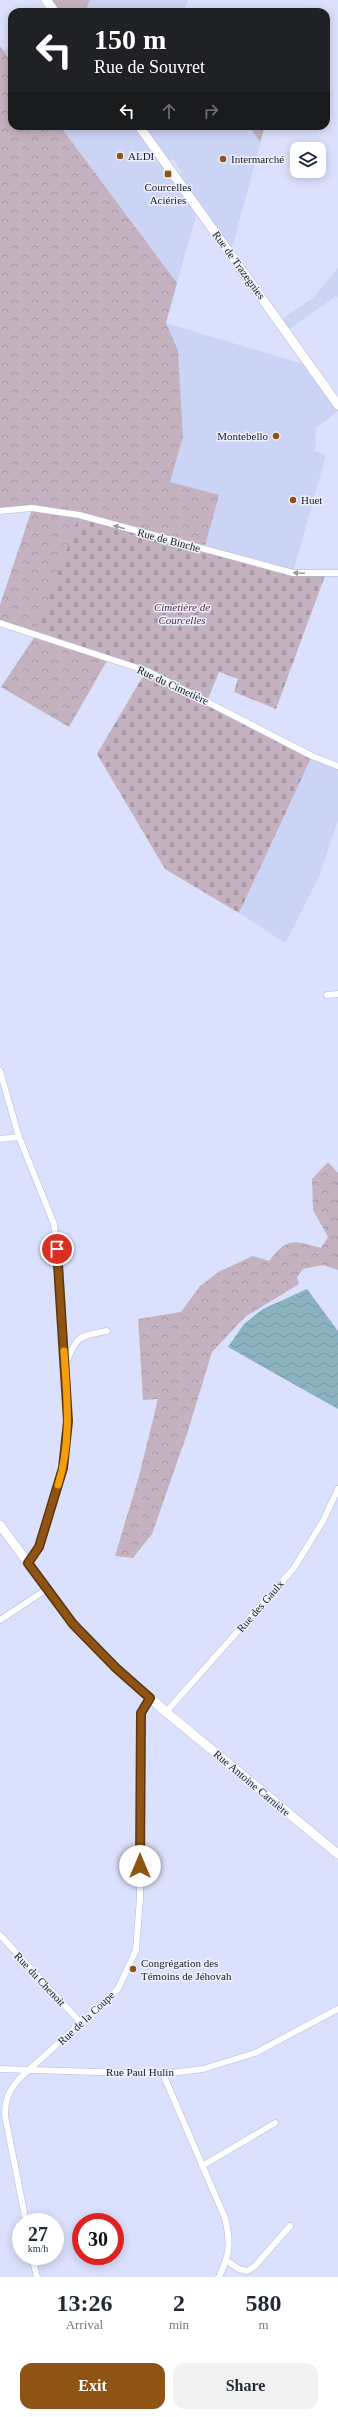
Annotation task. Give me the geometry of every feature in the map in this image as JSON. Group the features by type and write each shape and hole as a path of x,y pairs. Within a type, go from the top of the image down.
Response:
{"main road":[{"name":"Rue de Trazegnies","path":"142,130 338,405"},
{"name":"Rue Antoine Carnière","path":"0,1526 73,1624 116,1668 166,1712 338,1854"}],"street":[{"name":"Rue de Binche","path":"0,511 48,509 79,515 293,573 338,573"},
{"name":"Rue du Cimetière","path":"0,623 147,671 312,756 338,766"},
{"path":"327,995 338,994"},
{"path":"0,1072 19,1137 54,1224 60,1274 68,1421 63,1468 39,1547 28,1563"},
{"path":"0,1139 19,1137"},
{"path":"65,1364 77,1339 87,1334 107,1331"},
{"name":"Rue des Gaulx","path":"166,1712 294,1568 323,1521 338,1489"},
{"path":"0,1620 47,1589"},
{"name":"Rue de la Coupe","path":"24,2213 2,2113 10,2089 118,1989 136,1950 140,1898 141,1713 150,1698"},
{"name":"Rue du Chenoit","path":"0,1935 81,2023"},
{"name":"Rue Paul Hulin","path":"0,2069 163,2074 203,2069 255,2052 338,2009"},
{"path":"163,2074 224,2218 230,2239 227,2261 219,2277"},
{"path":"202,2166 275,2123"},
{"path":"227,2261 239,2269 247,2271 256,2266 290,2226"},
{"path":"34,2265 37,2277"}],"shaded area":[{"path":"90,0 188,0 185,8 87,8"},
{"path":"8,47 8,57 3,51"},
{"path":"63,130 144,130 176,178 182,172 173,159 169,161 149,130 264,130 233,245 227,249 198,209 177,283"},
{"path":"338,268 338,298 336,296 286,332 279,321 314,297"},
{"path":"166,323 310,366 338,405 338,411 316,428 315,451 326,455 293,573 204,550 170,482 183,437 178,350"},
{"path":"312,756 338,766 338,820 319,877 285,943 239,913"}],"green space":[{"path":"46,0 90,0 87,8 52,8"},
{"path":"0,46 8,57 8,130 63,130 177,283 166,323 178,350 183,437 170,482 219,495 204,550 108,659 69,727 1,687 35,636 0,623 0,605 32,509 0,511"},
{"path":"252,130 264,130 260,142"},
{"name":"Cimetière de Courcelles","path":"79,515 293,573 326,573 276,709 234,692 238,679 219,672 207,701 312,756 239,913 165,869 97,754 146,671 35,636"},
{"path":"328,1162 338,1173 338,1270 323,1265 303,1269 297,1277 299,1284 245,1317 212,1352 187,1434 152,1534 133,1558 115,1556 139,1476 158,1399 143,1400 138,1319 181,1312 200,1286 220,1271 253,1256 269,1261 282,1247 292,1242 298,1242 321,1248 328,1237 313,1210 312,1179"}],"water":[{"path":"307,1289 338,1331 338,1409 228,1347 244,1324 263,1309"}],"slow traffic":[{"path":"58,1485 63,1468 68,1421 64,1351"}],"place":[{"name":"ALDI","path":"120,156"},
{"name":"Intermarché","path":"223,159"},
{"name":"Courcelles Aciéries","path":"168,174"},
{"name":"Montebello","path":"276,436"},
{"name":"Huet","path":"293,500"},
{"name":"Congrégation des Témoins de Jéhovah","path":"133,1969"}],"route":[{"path":"57,1249 60,1274 68,1421 63,1468 39,1547 28,1563 73,1624 116,1668 150,1698 141,1713 139,1802 140,1866"}]}
